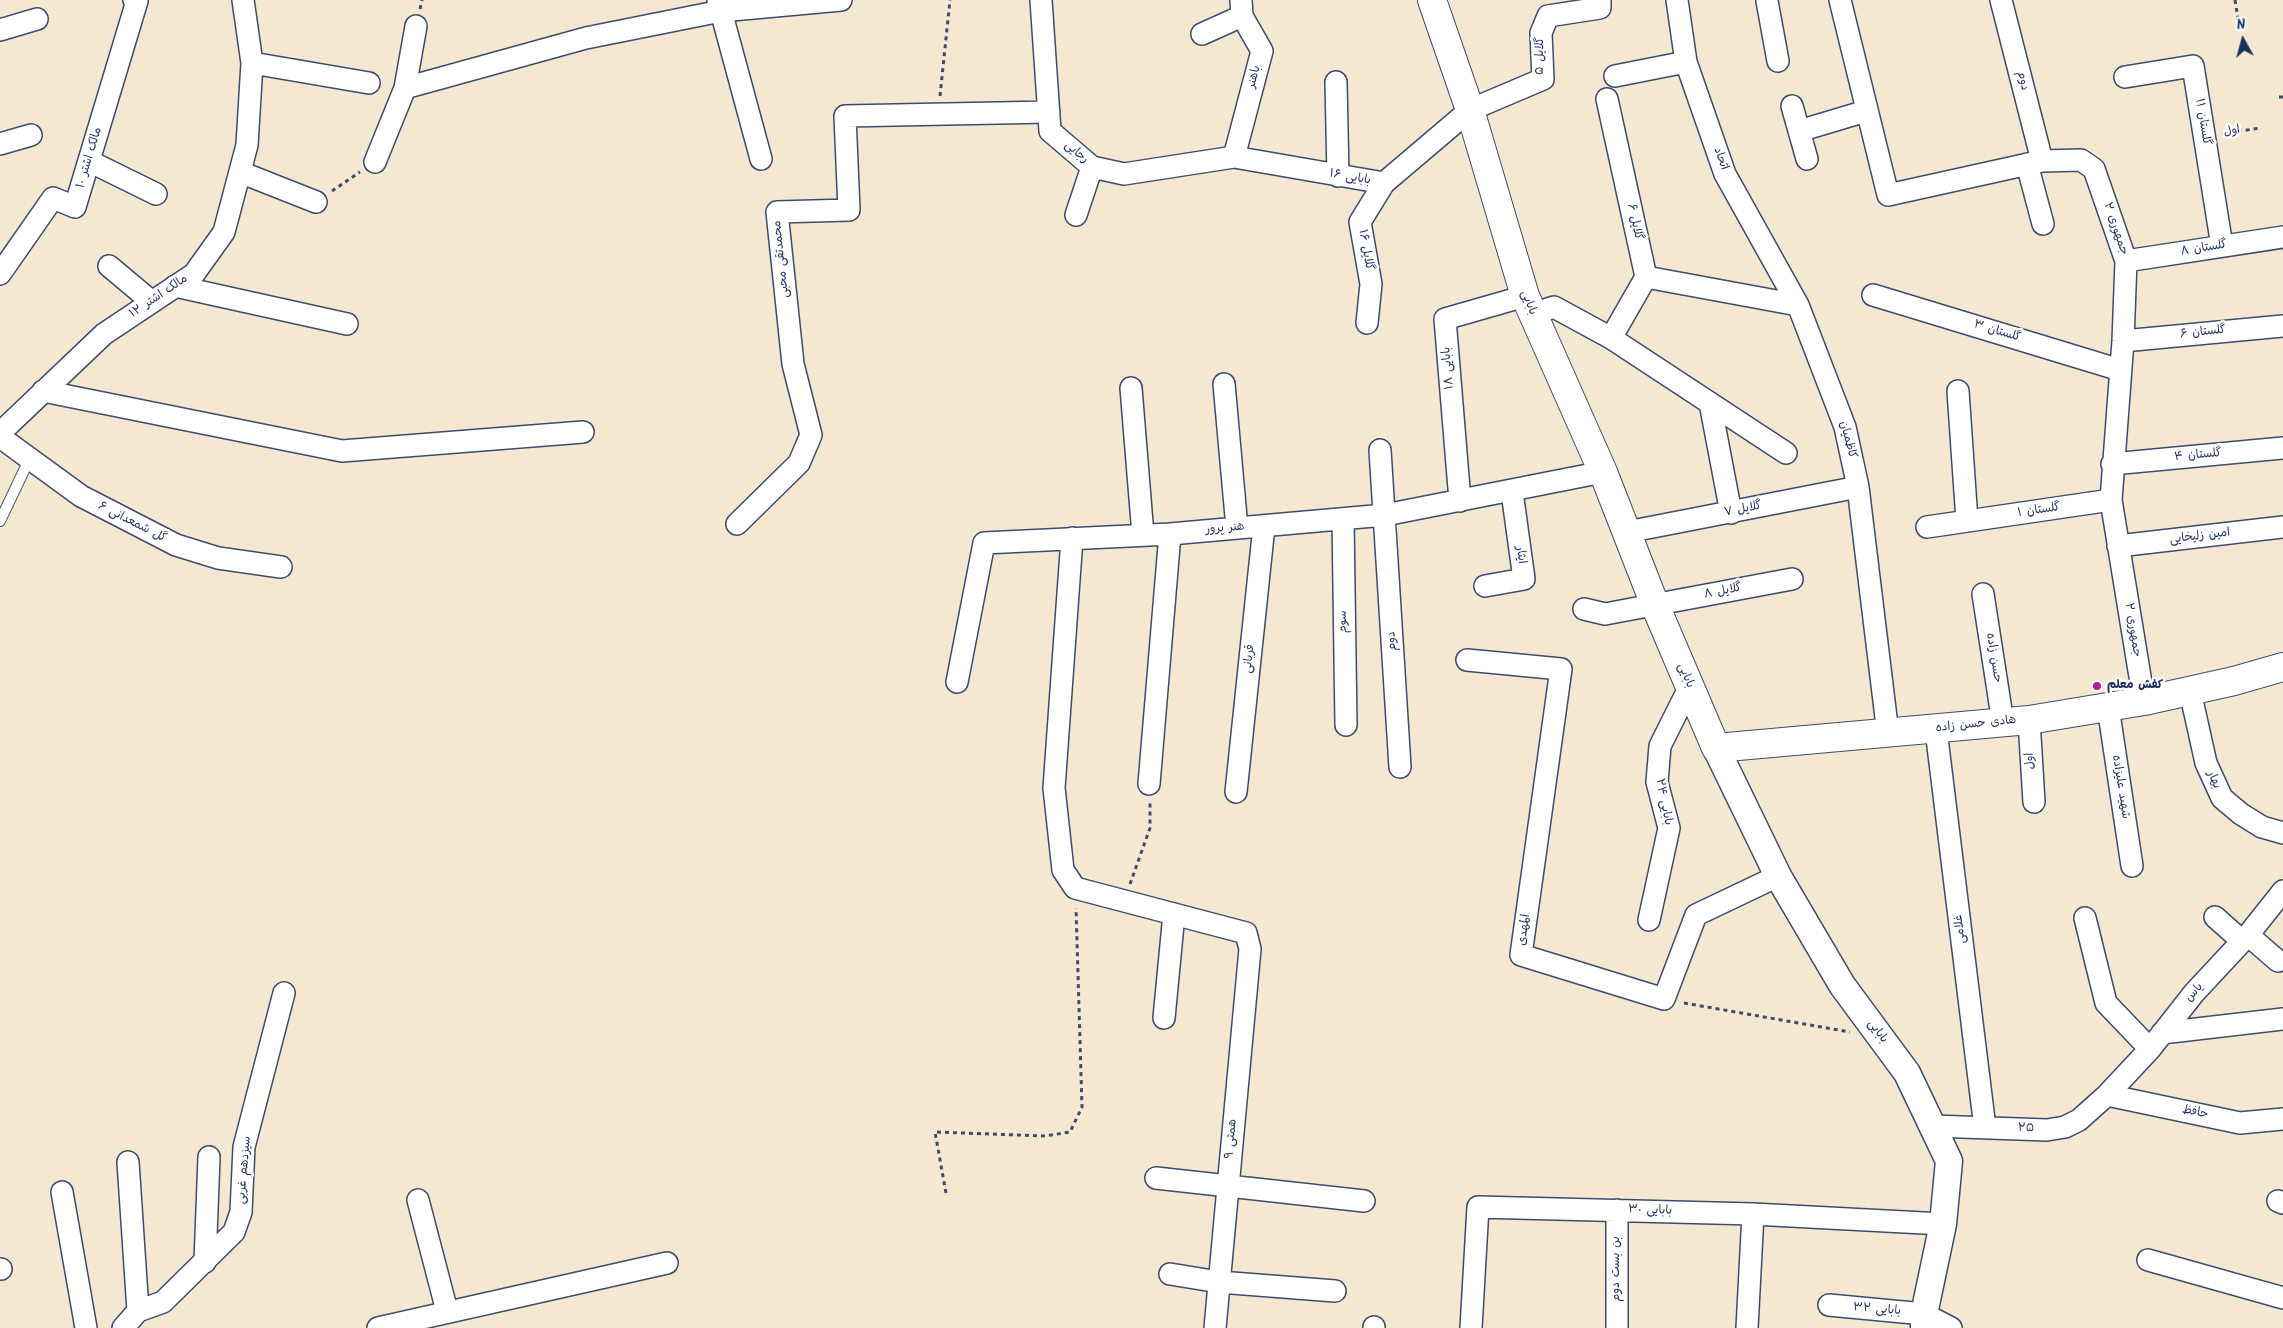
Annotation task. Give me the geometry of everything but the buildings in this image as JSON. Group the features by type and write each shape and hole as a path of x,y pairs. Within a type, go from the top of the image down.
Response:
{"main road":[{"name":"بابایی","path":"1432,0 1470,110 1529,305 1603,472 1655,605 1716,748"},
{"path":"2234,682 2283,666"},
{"name":"هادی حسن زاده","path":"1716,748 1936,730 2016,721 2144,701 2234,682"},
{"path":"2234,682 2283,684"}],"street":[{"name":"مالک اشتر ۱۰","path":"0,274 53,198 75,207 137,1 134,0"},
{"name":"مالک اشتر ۱۲","path":"0,433 104,334 194,274 224,232 247,145 252,63 242,0"},
{"path":"406,88 586,38 719,5 841,0"},
{"name":"رجایی","path":"1041,0 1050,131 1092,167 1124,174 1234,158"},
{"name":"گلایل ۵","path":"1470,110 1543,79 1541,33 1548,16 1559,7 1600,8 1600,0"},
{"name":"اتحاد","path":"1677,0 1686,62 1725,174 1798,306"},
{"path":"1771,0 1767,0 1778,61"},
{"name":"جمهوری ۲","path":"1840,0 1888,194 2035,162 2081,160 2094,169 2126,261 2123,341 2112,464 2111,500 2144,701"},
{"name":"دوم","path":"2001,0 2035,162 2043,224"},
{"path":"719,5 761,159"},
{"path":"1202,34 1242,8"},
{"name":"باهنر","path":"1234,158 1262,51 1242,8"},
{"path":"0,30 37,20"},
{"path":"375,162 406,88 416,26"},
{"path":"1615,76 1686,62"},
{"path":"252,63 369,83"},
{"name":"گلستان ۱۱","path":"2125,77 2193,66 2222,246"},
{"path":"1336,82 1338,176"},
{"name":"گلایل ۶","path":"1606,99 1646,277"},
{"path":"1792,106 1806,159"},
{"name":"بابایی ۱۶","path":"1234,158 1384,184 1470,110"},
{"path":"1799,131 1866,111"},
{"name":"محمدتقی محبی","path":"737,524 799,463 811,435 793,364 777,212 849,210 845,116 1049,112"},
{"path":"0,144 31,135"},
{"path":"89,161 156,194"},
{"path":"1076,215 1092,167"},
{"path":"240,172 316,202"},
{"name":"گلایل ۱۶","path":"1367,323 1371,284 1360,222 1384,184"},
{"name":"گلستان ۸","path":"2126,261 2283,237"},
{"path":"109,266 152,302"},
{"path":"1611,338 1646,277 1798,306"},
{"path":"175,286 347,324"},
{"name":"گلستان ۳","path":"1874,295 2120,370"},
{"path":"1529,305 1554,307 1611,338 1786,453"},
{"name":"بابایی ۱۸","path":"1460,501 1445,319 1529,305"},
{"name":"کاظمیان","path":"1798,306 1845,427 1858,487 1888,734"},
{"name":"گلستان ۶","path":"2123,341 2283,326"},
{"path":"1224,384 1237,528"},
{"path":"1131,388 1144,535"},
{"path":"43,391 342,451 583,432"},
{"path":"1958,391 1967,521"},
{"path":"1710,403 1731,513"},
{"name":"گل شمعدانی ۶","path":"0,437 29,460 81,496 176,545 218,558 281,568"},
{"name":"گلستان ۴","path":"2112,464 2283,448"},
{"name":"دوم","path":"1380,450 1400,767"},
{"name":"هنر پرور","path":"957,682 984,543 1170,534 1385,515 1512,492 1603,472"},
{"name":"گلایل ۷","path":"1627,532 1858,487"},
{"name":"ایثار","path":"1485,586 1524,579 1512,492"},
{"name":"گلستان ۱","path":"1927,527 2111,500"},
{"name":"سوم","path":"1343,519 1346,724"},
{"name":"قربانی","path":"1236,792 1264,526"},
{"name":"امین زلیخایی","path":"2118,546 2283,527"},
{"path":"1149,784 1170,534"},
{"path":"1072,538 1054,788 1063,870 1075,888 1174,914 1164,1018"},
{"name":"گلایل ۸","path":"1584,609 1605,614 1792,579"},
{"name":"حسن زاده","path":"1983,594 2016,721"},
{"name":"المهدی","path":"1467,660 1561,669 1521,955 1664,999"},
{"name":"بابایی ۲۴","path":"1649,920 1669,828 1657,782 1660,746 1689,688"},
{"name":"بهار","path":"2190,691 2206,763 2222,798 2241,814 2262,827 2283,833"},
{"name":"شهید علیزاده","path":"2108,707 2132,866"},
{"name":"اول","path":"2016,721 2034,802"},
{"name":"غلامی","path":"1936,730 1985,1128"},
{"name":"بابایی","path":"1716,748 1778,876 1842,985 1907,1073 1948,1161 1943,1224 1924,1321"},
{"path":"1664,999 1696,915 1778,876"},
{"name":"یاس","path":"2107,1095 2156,1041 2194,993 2245,938 2283,891"},
{"name":"همتی ۹","path":"1174,914 1246,934 1250,950 1215,1328"},
{"path":"2215,917 2278,962"},
{"path":"2085,918 2106,1003 2156,1041 2283,1019"},
{"name":"سیزدهم غربی","path":"123,1328 138,1311 163,1302 234,1232 241,1212 244,1147 284,993"},
{"name":"۲۵","path":"1933,1126 2047,1130 2065,1127 2079,1120 2107,1095"},
{"name":"حافظ","path":"2107,1095 2240,1122 2283,1119"},
{"path":"205,1262 209,1158"},
{"path":"128,1162 138,1311"},
{"path":"1156,1178 1364,1201"},
{"path":"62,1192 86,1328"},
{"path":"418,1200 447,1312"},
{"name":"بابایی ۳۰","path":"1471,1328 1478,1207 1753,1214 1943,1224"},
{"name":"بن بست دوم","path":"1617,1210 1617,1328"},
{"path":"1747,1328 1753,1214"},
{"path":"2148,1260 2283,1298"},
{"path":"378,1328 667,1263"},
{"path":"1170,1274 1219,1282 1335,1292"},
{"name":"بابایی ۳۲","path":"1829,1305 1924,1321"},
{"path":"1924,1321 1952,1328"}],"lane":[{"path":"0,521 29,460"}],"path":[{"path":"938,114 950,0"},
{"path":"2235,0 2239,26"},
{"name":"اول","path":"2204,137 2260,128"},
{"path":"316,202 375,162"},
{"path":"1111,897 1130,884 1150,828 1149,784"},
{"path":"946,1193 935,1132 1053,1135 1070,1132 1082,1108 1075,888"},
{"path":"1664,999 1881,1038"}],"place":[{"name":"کفش معلم","path":"2097,686"}]}
